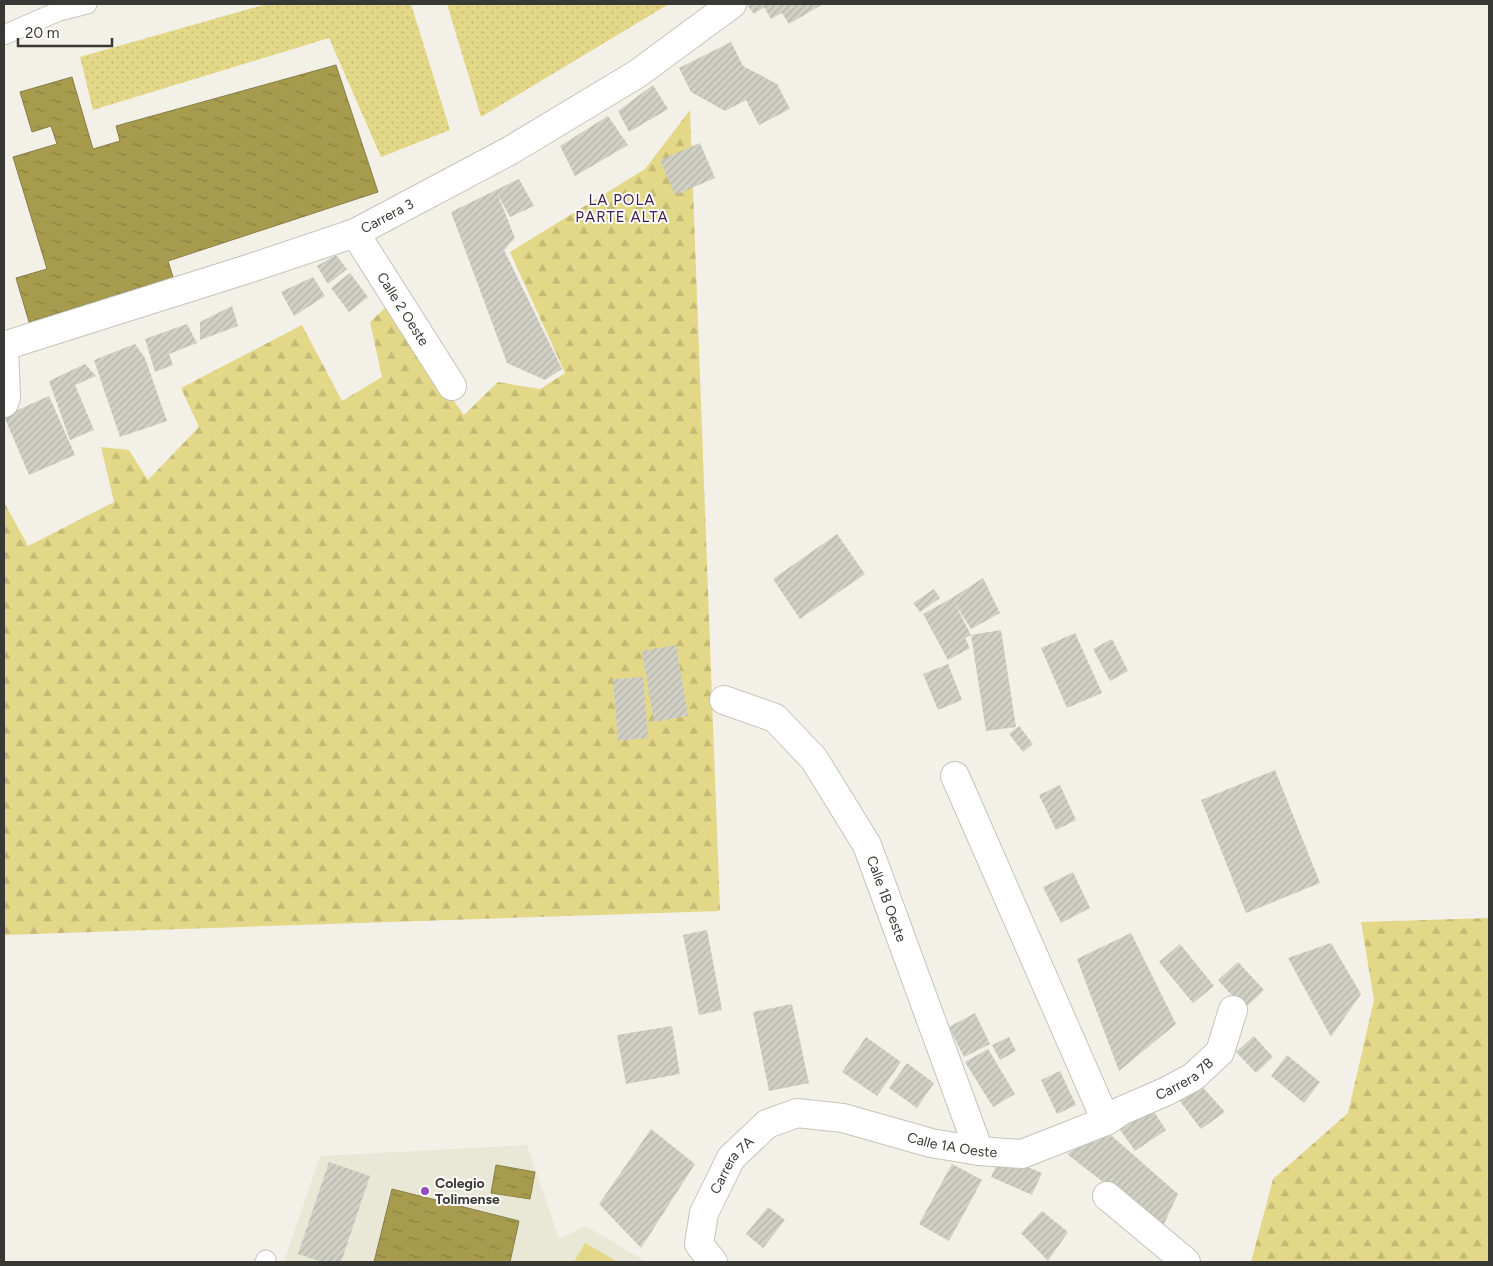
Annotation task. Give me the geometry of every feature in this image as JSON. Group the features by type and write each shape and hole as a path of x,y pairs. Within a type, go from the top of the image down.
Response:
{"street":[{"name":"Carrera 3","path":"4,402 6,397 4,346 355,233 511,150 637,74 732,4"},
{"name":"Calle 2 Oeste","path":"355,233 452,386"},
{"name":"Calle 1B Oeste","path":"724,700 775,718 814,759 867,845 979,1151"},
{"path":"955,776 1106,1121"},
{"name":"Carrera 7B","path":"1106,1121 1122,1111 1193,1077 1220,1052 1233,1010"},
{"name":"Calle 1A Oeste","path":"797,1113 843,1118 931,1143 979,1151 1022,1154 1106,1121"},
{"name":"Carrera 7A","path":"706,1253 704,1213 731,1158 767,1124 797,1113"},
{"path":"1107,1196 1186,1262"}],"lane":[{"path":"4,35 60,11 87,4"}],"shaded area":[{"name":"Colegio Tolimense","path":"527,1145 559,1239 586,1226 647,1262 284,1262 320,1156"}],"green space":[{"path":"267,4 411,4 450,130 381,157 329,38 93,110 80,57"},
{"path":"447,4 669,4 481,117"},
{"path":"690,110 720,911 4,935 4,502 28,546 114,502 101,447 129,450 148,480 199,427 181,388 302,325 342,401 382,377 370,322 386,307 464,415 498,382 540,389 565,373 510,252 645,169"},
{"path":"1489,918 1489,1262 1251,1262 1273,1179 1348,1113 1374,1000 1361,922"},
{"path":"585,1243 618,1262 574,1262"}],"water":[{"path":"336,65 378,192 168,261 173,277 29,322 16,278 47,269 13,157 57,144 51,126 32,132 20,92 72,77 93,149 120,141 116,126"},
{"path":"496,1165 535,1172 530,1199 491,1193"},
{"path":"392,1189 519,1221 510,1262 374,1262"}],"building":[{"path":"748,4 823,4 789,24 782,13 771,19 764,7 754,14"},
{"path":"731,42 743,66 777,84 790,109 759,125 746,100 725,111 691,92 679,68"},
{"path":"653,85 668,109 629,132 618,111"},
{"path":"608,116 628,145 575,176 560,146"},
{"path":"700,143 715,178 675,195 660,160"},
{"path":"519,179 534,206 510,217 497,193 515,238 504,250 562,369 545,380 507,363 451,212"},
{"path":"336,255 347,269 328,284 317,266"},
{"path":"350,273 368,297 349,312 331,288"},
{"path":"313,277 325,296 294,316 281,292"},
{"path":"232,306 238,326 200,340 200,322"},
{"path":"187,324 197,343 169,354 173,365 155,372 145,339"},
{"path":"135,344 145,358 167,421 120,437 94,360"},
{"path":"85,364 96,376 75,385 94,430 70,440 49,381"},
{"path":"49,396 75,455 29,475 4,416"},
{"path":"837,534 865,574 800,619 773,579"},
{"path":"983,578 1000,613 971,629 954,602 971,635 965,638 970,648 948,660 923,614"},
{"path":"934,589 940,598 920,612 913,603"},
{"path":"1001,630 1016,727 986,731 971,635"},
{"path":"1075,633 1102,693 1067,708 1041,648"},
{"path":"1112,639 1128,671 1110,681 1093,649"},
{"path":"676,645 688,716 654,722 642,651"},
{"path":"948,664 962,700 938,710 923,674"},
{"path":"643,677 648,738 618,741 613,679"},
{"path":"1019,726 1033,744 1023,752 1009,734"},
{"path":"1275,770 1320,883 1246,913 1201,800"},
{"path":"1060,785 1076,820 1056,830 1039,795"},
{"path":"1073,872 1090,908 1061,923 1043,887"},
{"path":"707,930 722,1010 699,1015 683,935"},
{"path":"1131,933 1176,1024 1119,1071 1077,959"},
{"path":"1331,943 1361,994 1331,1037 1288,958"},
{"path":"1180,944 1214,986 1193,1003 1159,962"},
{"path":"1238,962 1264,990 1244,1009 1218,980"},
{"path":"792,1004 809,1083 769,1091 753,1012"},
{"path":"975,1013 990,1044 964,1057 949,1027"},
{"path":"672,1026 680,1074 626,1084 617,1035"},
{"path":"1254,1036 1273,1057 1256,1073 1236,1052"},
{"path":"866,1037 901,1062 877,1096 842,1072"},
{"path":"1009,1037 1016,1051 1000,1060 992,1045"},
{"path":"988,1049 1015,1094 993,1107 965,1062"},
{"path":"1287,1055 1320,1082 1304,1103 1271,1076"},
{"path":"907,1063 934,1083 917,1108 889,1088"},
{"path":"1060,1071 1076,1105 1057,1114 1041,1080"},
{"path":"1198,1082 1225,1112 1201,1129 1176,1096"},
{"path":"1148,1103 1166,1130 1135,1151 1116,1124"},
{"path":"651,1129 695,1164 641,1248 599,1204"},
{"path":"1105,1130 1178,1194 1162,1228 1067,1154"},
{"path":"1001,1156 1042,1173 1032,1195 991,1177"},
{"path":"329,1162 370,1176 341,1262 322,1262 298,1254"},
{"path":"952,1164 982,1180 949,1241 919,1224"},
{"path":"768,1207 785,1220 763,1248 746,1234"},
{"path":"1042,1211 1068,1232 1048,1261 1021,1233"}],"place":[{"name":"Colegio Tolimense","path":"425,1191"}],"district":[{"name":"LA POLA PARTE ALTA","path":"622,208"}]}
